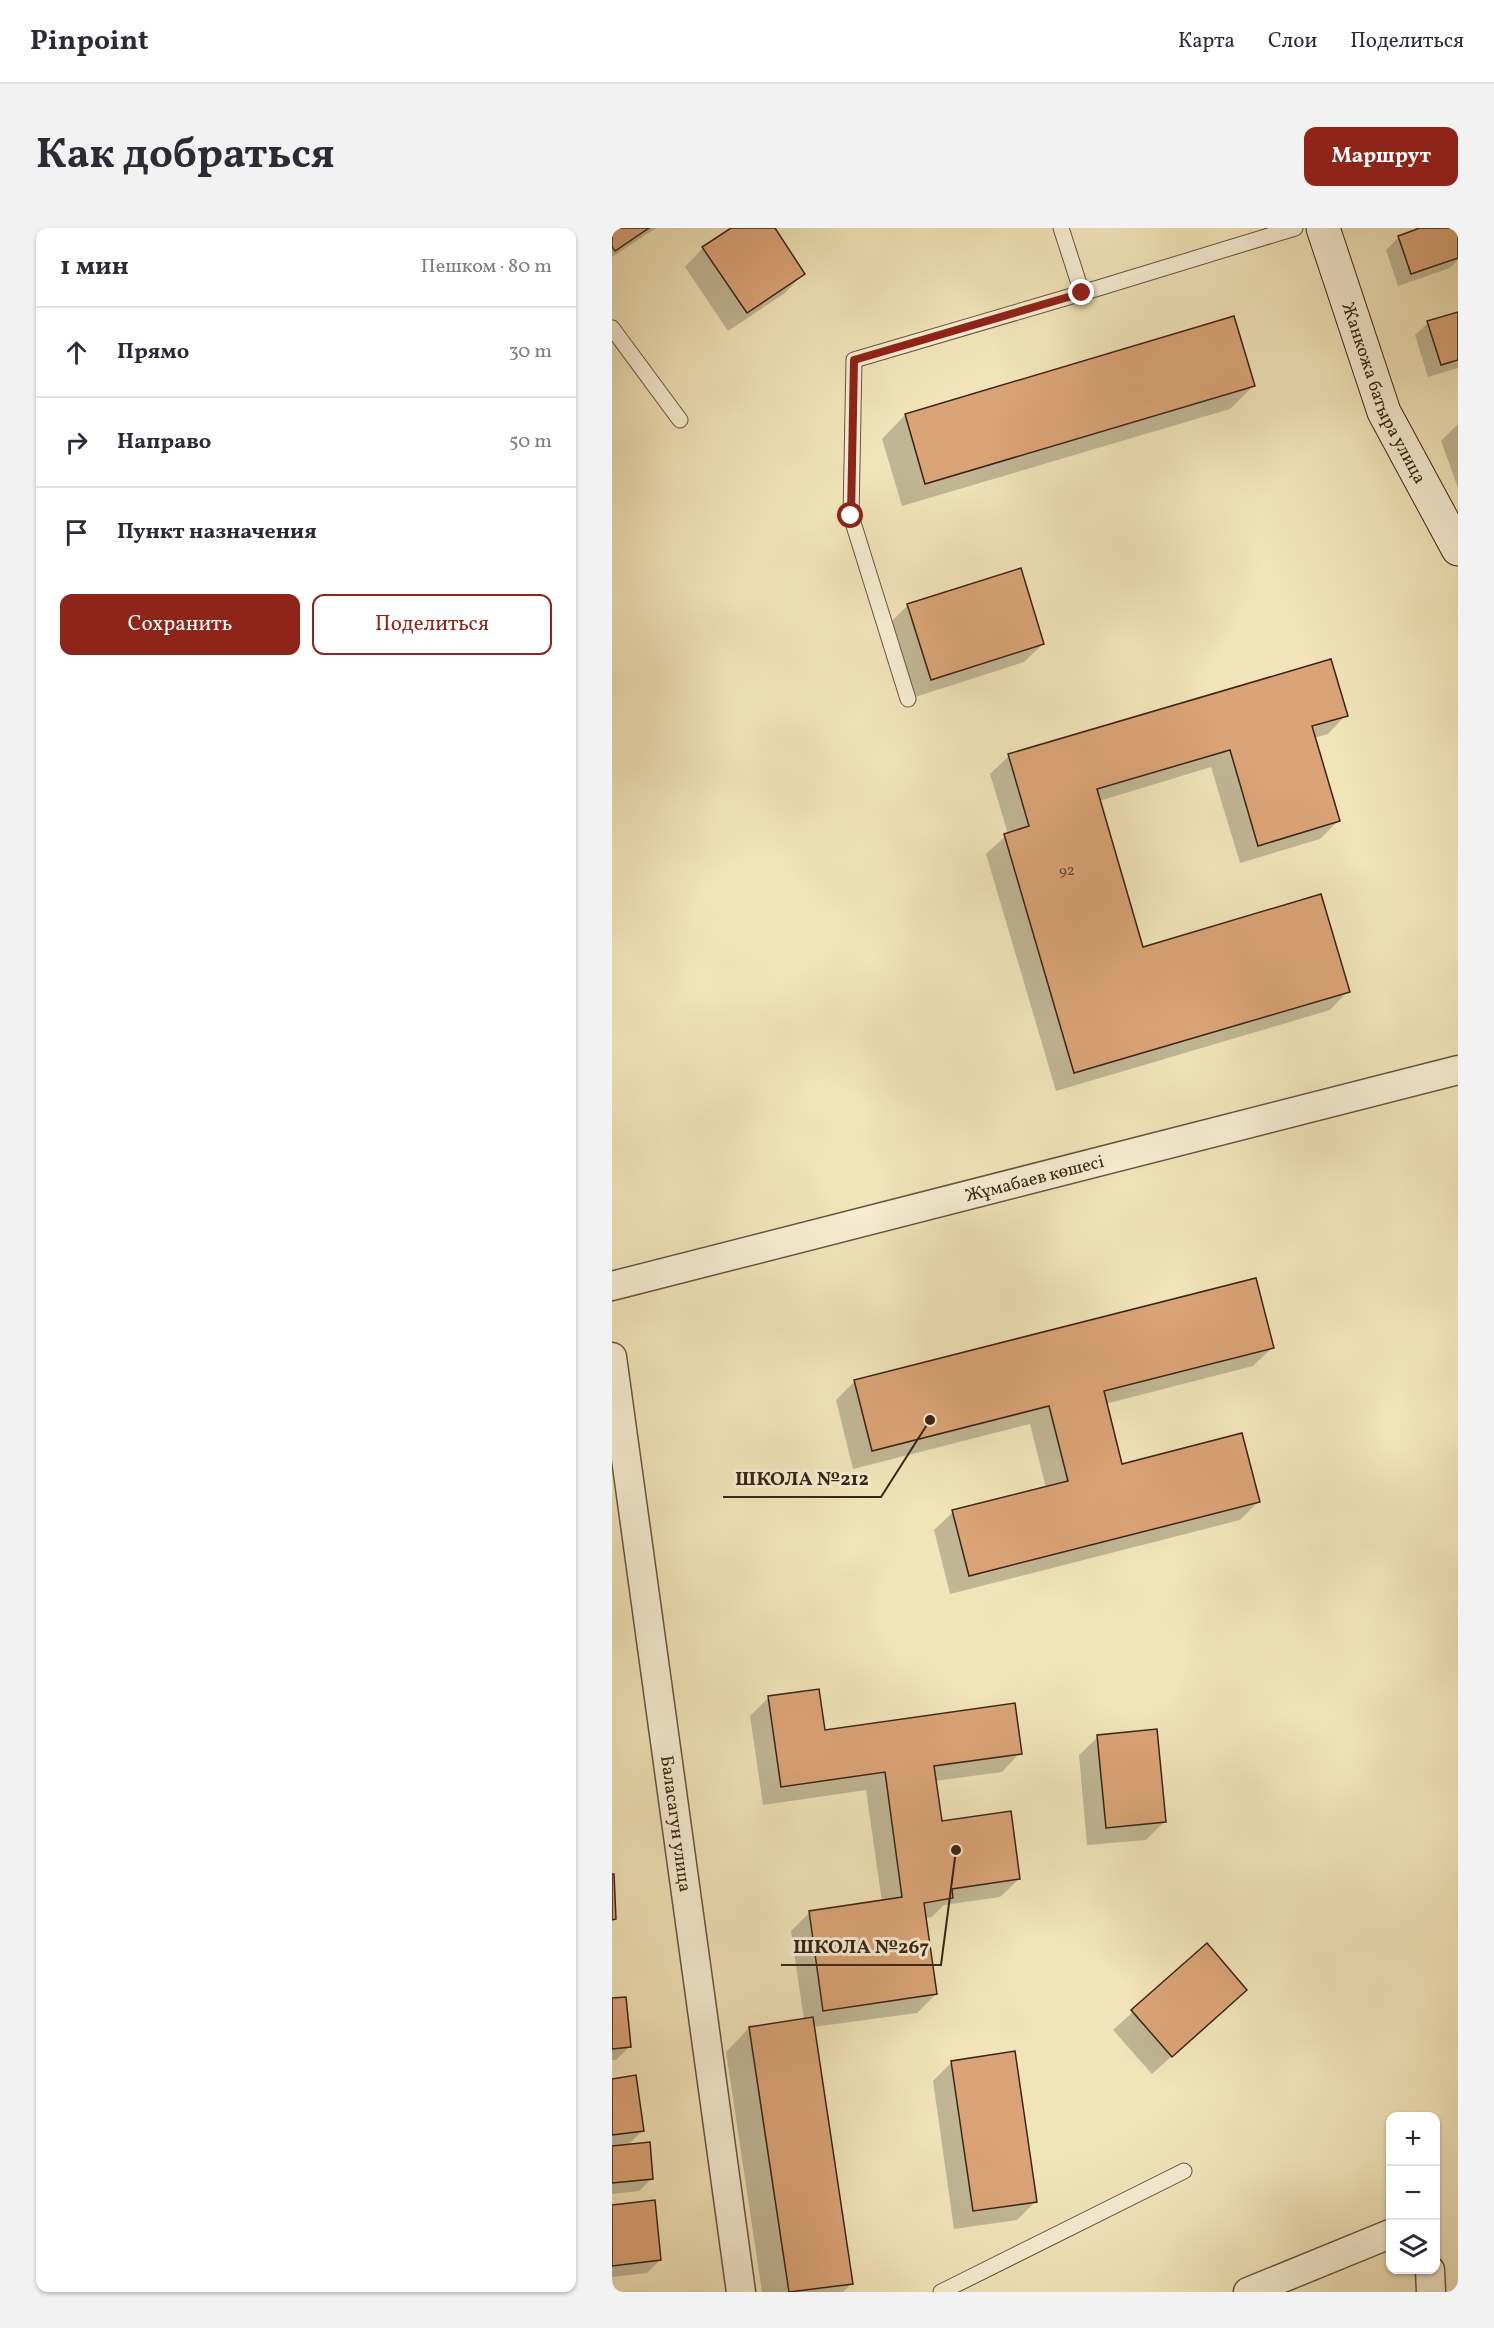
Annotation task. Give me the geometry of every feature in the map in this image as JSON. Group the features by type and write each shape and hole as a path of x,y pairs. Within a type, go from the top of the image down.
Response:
{"street":[{"name":"Жанкожа батыра улица","path":"1323,228 1384,412 1450,518 1458,549"},
{"name":"Жұмабаев көшесі","path":"612,1286 1458,1070"},
{"name":"Баласагун улица","path":"612,1357 741,2292"},
{"path":"1248,2292 1386,2236"},
{"path":"1430,2274 1431,2292"}],"lane":[{"path":"1061,228 1082,293"},
{"path":"908,699 851,516 854,360 1295,228"},
{"path":"612,328 680,420"},
{"path":"941,2292 1184,2171"}],"building":[{"path":"612,228 649,228 615,251 612,247"},
{"path":"731,228 775,228 805,274 747,313 702,247"},
{"path":"1420,228 1456,228 1458,258 1411,274 1398,236"},
{"path":"1458,312 1458,360 1441,365 1427,321"},
{"path":"1234,316 1255,386 925,484 905,414"},
{"path":"1021,568 1044,644 931,680 907,604"},
{"path":"1331,659 1348,716 1312,726 1340,821 1258,846 1230,750 1097,789 1143,947 1321,894 1350,992 1074,1073 1004,834 1029,826 1008,754"},
{"path":"1256,1278 1274,1348 1104,1391 1122,1464 1242,1433 1260,1502 969,1576 952,1510 1068,1481 1049,1406 872,1451 854,1380"},
{"path":"819,1689 825,1730 1015,1703 1022,1754 934,1766 942,1821 1011,1811 1020,1879 952,1889 953,1898 924,1903 937,1994 823,2011 809,1911 902,1897 885,1772 781,1787 768,1696"},
{"path":"1157,1729 1166,1822 1106,1828 1097,1735"},
{"path":"612,1874 614,1874 616,1919 612,1920"},
{"path":"1207,1943 1247,1990 1172,2057 1131,2010"},
{"path":"626,1997 631,2047 612,2049 612,1998"},
{"path":"813,2017 853,2284 789,2292 749,2027"},
{"path":"1015,2051 1037,2202 973,2211 951,2061"},
{"path":"636,2075 644,2131 612,2135 612,2079"},
{"path":"650,2142 653,2179 612,2183 612,2146"},
{"path":"655,2200 661,2260 612,2266 612,2205"}],"place":[{"name":"ШКОЛА №212","path":"930,1420"},
{"name":"ШКОЛА №267","path":"956,1850"}],"route":[{"path":"851,516 854,360 1082,293"}]}
